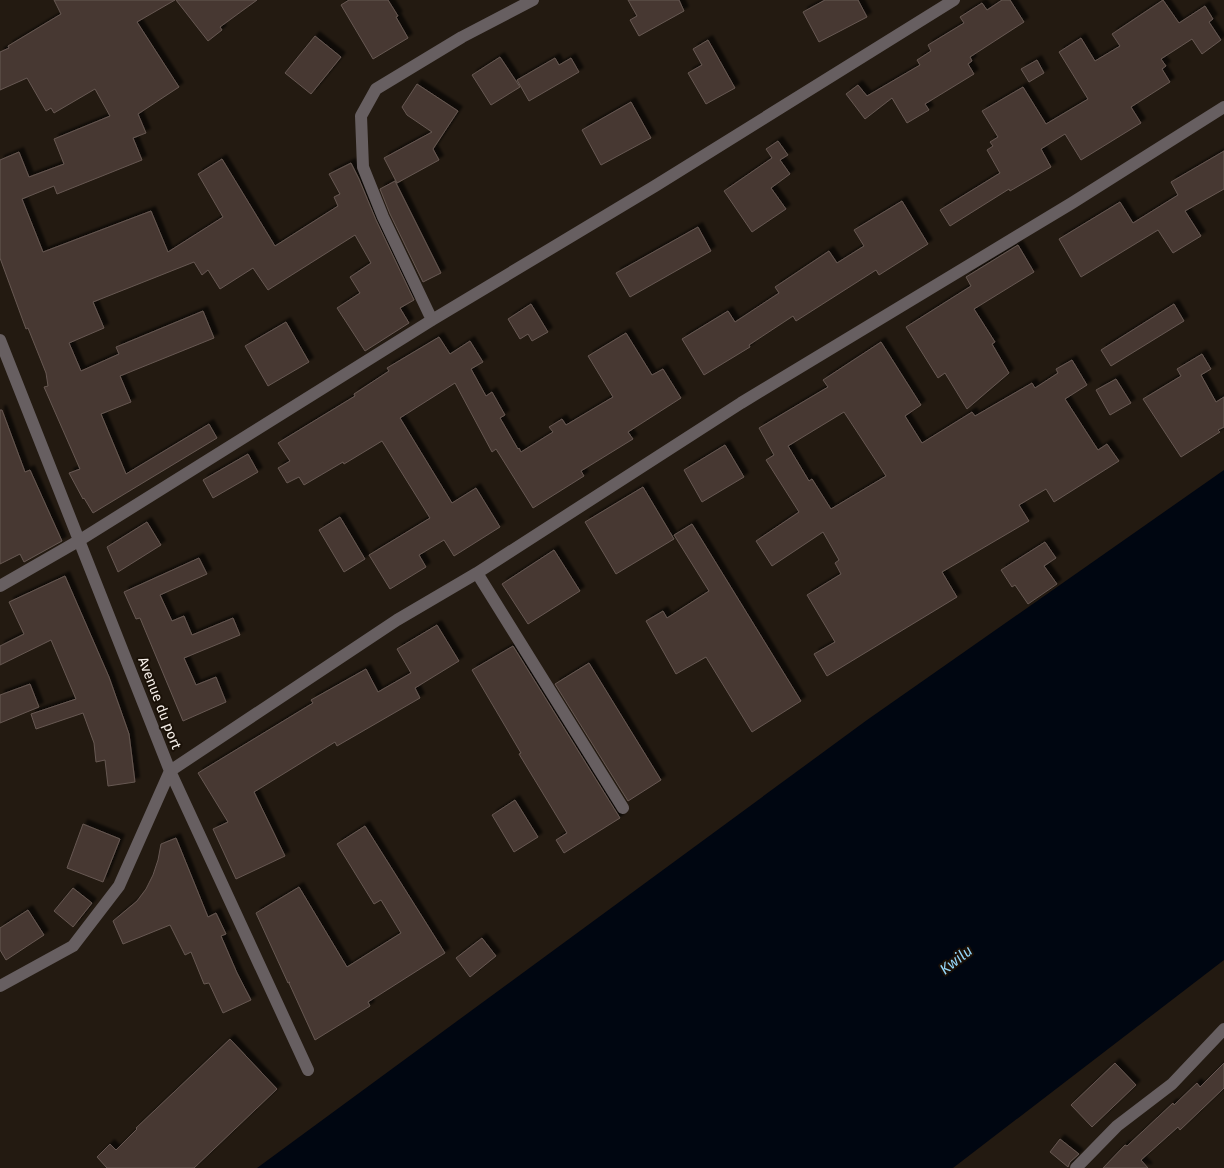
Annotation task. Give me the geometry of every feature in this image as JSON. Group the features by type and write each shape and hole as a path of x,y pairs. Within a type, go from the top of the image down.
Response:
{"street":[{"path":"432,320 383,217 363,167 361,116 376,89 462,37 532,0"},
{"path":"0,586 80,540 432,320 655,186 954,0"},
{"path":"0,986 73,946 119,886 170,771 396,620 477,573 740,403 1072,203 1224,107"},
{"name":"Avenue du port","path":"0,340 170,771 308,1070"},
{"path":"477,573 623,808"},
{"path":"1076,1168 1117,1126 1172,1084 1224,1029"}],"water":[{"name":"Kwilu","path":"1224,470 1224,960 953,1168 257,1168 867,720"}],"building":[{"path":"54,0 175,0 137,22 179,87 138,114 146,133 133,138 142,160 57,194 54,186 22,199 43,252 151,211 168,252 223,217 198,174 222,159 275,246 338,206 334,197 340,194 329,174 351,163 414,300 400,308 409,323 365,351 337,308 360,293 350,277 371,263 355,235 268,290 253,268 220,289 208,270 202,275 194,262 93,302 104,328 69,343 81,371 119,354 116,347 203,311 214,338 120,376 131,402 101,414 126,474 209,424 217,438 93,513 69,473 80,469 44,387 48,386 46,373 28,328 26,329 0,258 0,160 19,152 29,177 64,164 54,139 110,116 95,89 54,113 51,108 46,111 27,78 0,90 0,52 61,14"},
{"path":"176,0 257,0 220,27 222,30 208,41"},
{"path":"349,0 388,0 408,38 373,59 341,5"},
{"path":"628,0 679,0 684,11 639,36 630,20 637,16"},
{"path":"825,0 858,0 867,17 819,42 803,12"},
{"path":"1002,0 1010,0 1024,22 970,57 972,61 968,64 974,74 925,104 929,110 907,123 892,98 865,119 846,94 858,85 867,96 920,65 917,60 931,51 928,45 964,23 960,17 982,3 987,10"},
{"path":"1163,0 1179,23 1205,6 1213,19 1209,22 1221,40 1202,54 1192,39 1161,59 1166,66 1162,69 1170,82 1131,107 1141,123 1081,160 1065,134 1041,149 1051,167 1010,191 1009,189 950,226 940,210 1000,173 987,150 993,146 990,142 998,137 982,111 1023,87 1046,124 1088,99 1059,52 1081,38 1095,61 1120,46 1112,34"},
{"path":"315,36 341,57 311,94 285,73"},
{"path":"708,40 735,88 706,104 688,73 702,65 693,49"},
{"path":"500,57 520,87 491,105 472,75"},
{"path":"555,58 559,65 571,58 579,72 529,101 517,80"},
{"path":"1037,60 1044,73 1029,82 1021,69"},
{"path":"417,84 458,111 433,149 439,160 397,183 384,158 432,132 407,115 402,107"},
{"path":"631,102 651,138 601,165 582,130"},
{"path":"778,141 788,155 780,160 790,174 771,188 786,209 752,232 724,191 772,158 766,149"},
{"path":"1224,151 1224,189 1185,211 1201,236 1173,253 1158,230 1081,277 1059,239 1120,202 1133,223 1178,195 1171,182"},
{"path":"395,181 441,273 423,282 380,189"},
{"path":"902,201 928,244 879,275 876,270 796,321 793,316 749,345 750,347 704,375 682,339 728,311 735,322 779,293 775,287 829,251 837,263 864,246 854,230"},
{"path":"698,227 711,251 630,297 616,273"},
{"path":"1018,245 1034,272 974,309 995,342 992,344 1009,373 967,409 945,373 938,378 906,327 971,286 966,277"},
{"path":"531,304 548,332 532,341 528,334 520,339 508,319"},
{"path":"1174,304 1184,321 1111,366 1101,350"},
{"path":"286,322 309,362 268,386 245,346"},
{"path":"626,333 652,375 663,369 681,398 628,432 633,439 581,471 584,476 533,508 496,449 492,452 455,383 400,418 452,503 476,488 500,527 454,556 444,540 419,555 426,567 390,589 369,555 430,518 382,441 304,485 299,477 287,483 278,468 290,461 278,443 355,396 354,394 389,371 387,368 439,337 450,354 470,341 483,362 471,369 486,396 492,392 505,415 500,418 521,452 553,432 549,427 562,419 566,425 613,397 588,356"},
{"path":"881,342 921,405 905,416 922,443 972,412 975,416 1032,383 1035,388 1058,373 1056,369 1072,360 1087,385 1065,399 1098,450 1107,444 1119,461 1054,502 1046,489 1019,505 1029,521 942,572 957,597 827,676 814,654 835,642 807,595 841,574 835,563 839,560 823,532 772,566 756,541 799,512 766,460 774,455 759,428 828,387 823,380","holes":["844,412 886,476 831,509 812,479 809,481 788,446"]},
{"path":"1202,354 1211,369 1201,375 1216,402 1224,397 1224,427 1218,430 1220,432 1181,457 1143,399 1181,376 1177,369"},
{"path":"1116,379 1131,403 1110,415 1096,390"},
{"path":"0,410 2,410 25,472 30,470 62,541 24,562 20,554 0,564"},
{"path":"725,445 744,477 702,502 684,470"},
{"path":"248,454 258,472 213,498 203,480"},
{"path":"643,487 674,539 616,574 585,522"},
{"path":"340,517 365,559 344,572 319,530"},
{"path":"147,522 161,545 118,572 107,547"},
{"path":"692,524 801,701 752,732 706,657 676,674 646,621 663,611 667,618 709,591 674,535"},
{"path":"1045,542 1056,558 1044,566 1057,584 1028,604 1015,585 1012,587 1001,570"},
{"path":"554,550 580,591 528,624 502,584"},
{"path":"199,558 207,574 160,595 172,621 184,616 192,635 233,618 240,635 184,658 196,685 216,677 226,702 183,721 140,618 136,619 124,592"},
{"path":"65,576 109,677 129,734 135,782 108,786 105,760 96,762 94,743 83,713 36,729 31,714 76,699 51,640 0,665 0,646 24,634 9,602"},
{"path":"437,625 459,661 415,688 420,698 337,746 335,742 254,792 285,856 236,879 213,829 228,822 198,773 313,703 311,700 366,669 378,692 411,673 397,649"},
{"path":"513,646 620,818 564,853 556,840 567,833 519,754 521,753 472,670"},
{"path":"589,663 661,780 628,801 555,684"},
{"path":"30,684 39,707 0,723 0,695"},
{"path":"515,800 538,837 514,852 492,815"},
{"path":"83,824 120,839 103,882 67,868"},
{"path":"365,826 445,953 368,1002 370,1006 315,1040 290,982 288,983 256,913 299,887 347,967 401,933 381,900 374,904 337,844"},
{"path":"176,838 208,917 216,913 226,934 221,936 251,1000 223,1013 209,983 204,984 191,952 185,955 170,925 123,944 113,921 137,901 146,889 158,860 161,844"},
{"path":"73,888 92,903 73,927 54,911"},
{"path":"28,910 44,935 6,960 0,950 0,928"},
{"path":"482,938 496,956 470,977 456,958"},
{"path":"230,1039 277,1089 194,1168 107,1168 97,1157 110,1144 116,1150 136,1128"},
{"path":"1115,1063 1136,1085 1092,1127 1071,1105"},
{"path":"1224,1063 1224,1088 1180,1130 1178,1127 1141,1160 1148,1168 1103,1168 1125,1145 1127,1146 1173,1103 1174,1105 1197,1083 1200,1087"},
{"path":"1060,1139 1079,1154 1070,1162 1068,1167 1050,1152"}]}
